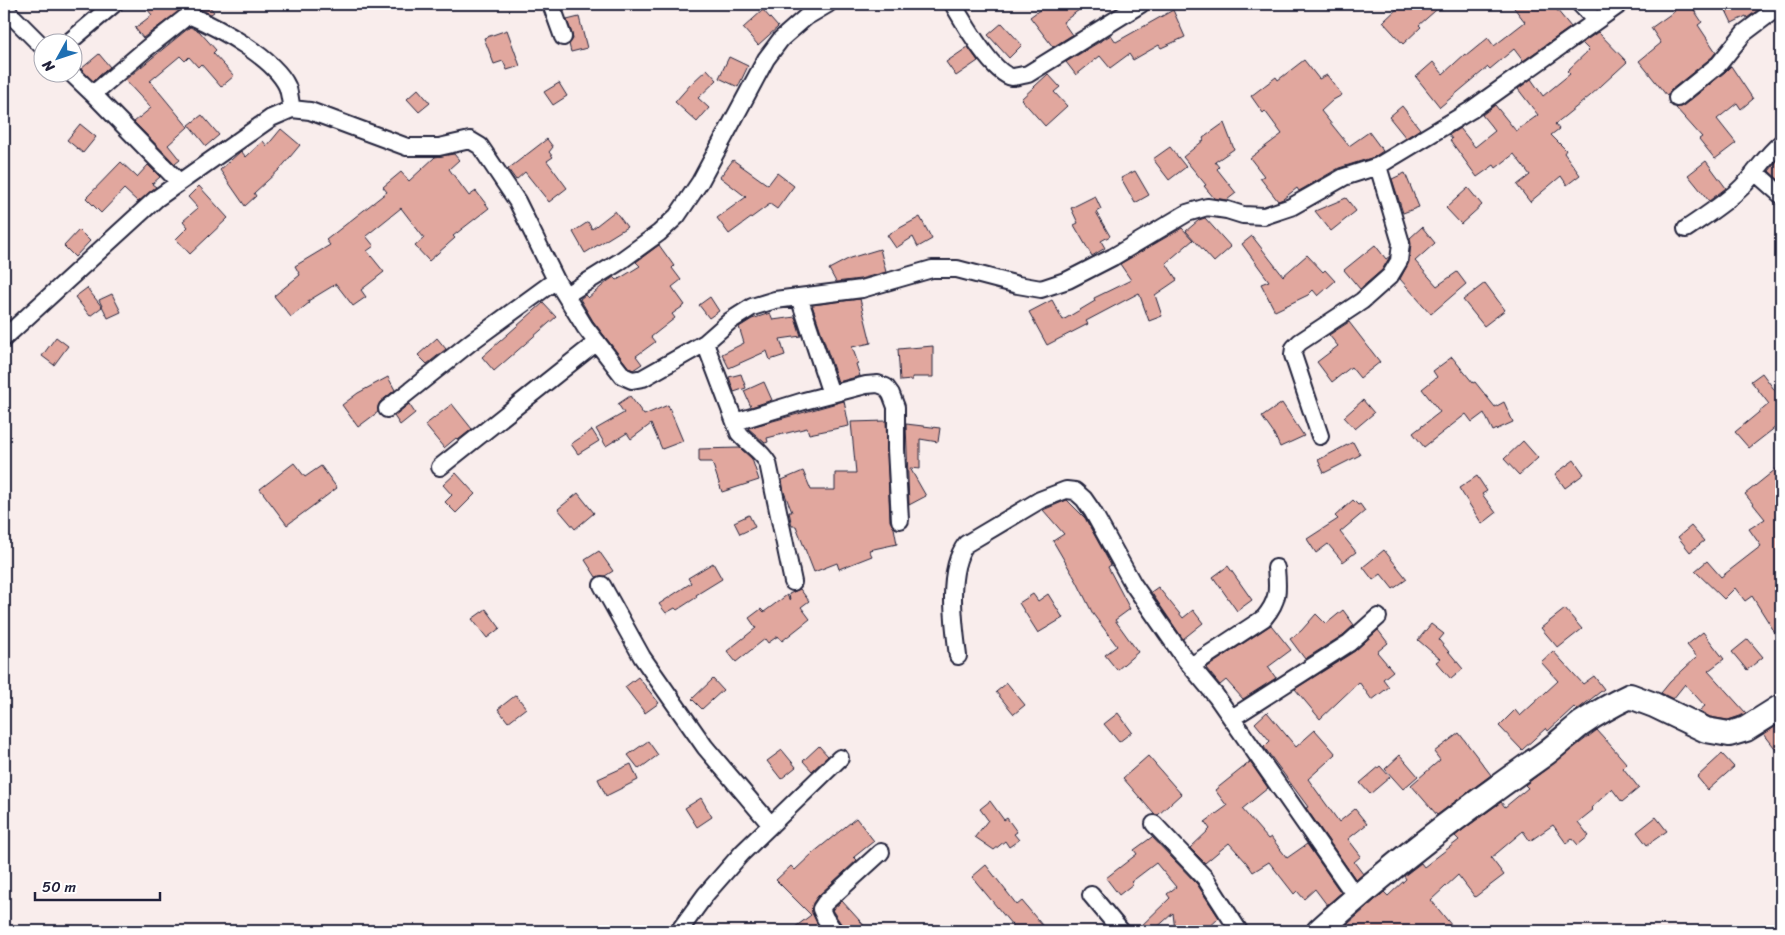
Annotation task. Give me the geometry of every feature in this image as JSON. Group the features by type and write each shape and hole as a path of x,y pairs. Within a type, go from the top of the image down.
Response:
{"street":[{"path":"81,32 114,4"},
{"path":"551,4 563,37"},
{"path":"566,295 660,233 677,216 700,182 766,59 781,39 806,17 828,4"},
{"path":"953,4 968,32 989,59 1002,72 1012,77 1028,74 1141,4"},
{"path":"1580,4 1596,21"},
{"path":"4,338 156,199 271,118 292,109 310,111 407,147 438,147 470,140 480,146 517,202 556,280 585,327 624,376 632,380 643,378 705,343 730,321 752,307 775,300 862,289 932,269 957,269 1041,289 1068,280 1105,261 1187,213 1207,207 1243,215 1264,216 1291,206 1344,178 1378,166 1471,110 1620,4"},
{"path":"1677,98 1719,64 1744,32 1781,5"},
{"path":"4,8 32,36"},
{"path":"94,94 184,18 191,16 224,32 262,58 278,73 288,87 292,109"},
{"path":"81,82 179,182"},
{"path":"1686,229 1732,197 1781,143"},
{"path":"1320,436 1293,355 1294,348 1309,335 1362,301 1390,276 1398,261 1401,243 1378,166"},
{"path":"1755,172 1781,195"},
{"path":"387,409 471,342 556,280"},
{"path":"799,297 831,394"},
{"path":"440,467 597,342"},
{"path":"705,343 739,433 762,453 768,463 794,582"},
{"path":"735,422 831,394 878,384 886,387 892,394 896,407 900,520"},
{"path":"958,656 953,613 956,563 960,552 966,544 1040,500 1066,490 1074,491 1084,499 1133,584 1191,666 1232,718 1356,897"},
{"path":"1191,666 1264,618 1272,608 1278,592 1276,568"},
{"path":"602,585 642,657 705,747 771,825"},
{"path":"1232,718 1349,643 1378,617"},
{"path":"1319,931 1356,897 1479,800 1550,751 1580,725 1609,706 1630,696 1654,705 1706,730 1729,734 1746,729 1781,707"},
{"path":"679,931 706,894 742,853 840,758"},
{"path":"1154,824 1205,878 1239,931"},
{"path":"834,931 821,909 826,902 881,852"},
{"path":"1091,895 1122,931"}],"building":[{"path":"143,4 207,4 214,12 211,14 194,7 182,9 143,38 135,28 152,15"},
{"path":"1055,4 1087,4 1063,22 1072,35 1053,47 1030,17 1045,6 1047,9"},
{"path":"1402,4 1443,4 1419,25 1421,27 1403,44 1383,22"},
{"path":"1511,4 1552,4 1571,27 1523,61 1514,49 1490,69 1488,67 1440,107 1416,77 1433,62 1443,74 1465,54 1466,56 1488,38 1494,46 1525,22"},
{"path":"1670,4 1690,4 1702,22 1698,25 1716,52 1671,90 1667,96 1639,61 1661,43 1651,28 1675,11"},
{"path":"1723,4 1766,4 1747,18 1746,16 1732,23"},
{"path":"763,10 778,27 758,45 743,28"},
{"path":"1173,10 1185,37 1161,48 1159,45 1133,60 1129,54 1110,68 1100,56 1076,75 1066,62 1111,35 1116,42"},
{"path":"579,17 587,48 571,52 569,44 573,39 567,20"},
{"path":"1002,23 1022,45 1009,58 988,35"},
{"path":"190,27 199,31 216,50 213,53 234,76 221,87 201,64 198,67 189,57 185,61 180,56 150,81 188,127 168,145 180,160 175,164 134,122 151,108 125,80"},
{"path":"507,30 520,66 507,70 503,61 494,64 484,38"},
{"path":"1598,32 1627,62 1590,96 1555,124 1559,129 1551,135 1566,150 1564,153 1580,175 1567,185 1561,176 1530,202 1517,185 1530,175 1514,154 1496,168 1494,165 1477,177 1450,140 1452,139 1449,135 1460,128 1475,147 1495,131 1482,115 1495,105 1516,131 1538,115 1518,89 1531,79 1543,96 1570,74 1567,71 1589,50 1582,43"},
{"path":"968,47 978,61 956,76 946,62"},
{"path":"99,54 110,67 93,81 82,68"},
{"path":"729,57 748,66 738,87 719,78"},
{"path":"1304,60 1319,79 1327,75 1342,95 1321,111 1349,146 1369,132 1383,151 1374,157 1339,168 1299,191 1297,188 1278,201 1260,178 1264,176 1250,158 1282,134 1251,96 1276,77 1278,80"},
{"path":"1731,66 1753,99 1741,109 1737,103 1717,119 1736,143 1715,159 1699,139 1702,137 1676,108 1683,106"},
{"path":"707,69 717,80 698,98 709,108 697,122 675,102"},
{"path":"1048,74 1060,87 1054,92 1067,106 1045,126 1021,99"},
{"path":"559,83 567,96 553,105 544,92"},
{"path":"418,89 430,103 419,112 407,99"},
{"path":"1402,106 1420,129 1406,138 1389,117"},
{"path":"202,115 219,135 206,146 189,125"},
{"path":"1224,123 1234,149 1215,162 1219,167 1217,169 1236,193 1227,200 1214,198 1183,157 1204,140 1203,138"},
{"path":"80,124 96,137 83,153 67,140"},
{"path":"281,129 300,145 280,169 254,193 256,196 245,206 220,170 241,151 246,157 263,141 267,146"},
{"path":"547,139 553,147 549,152 553,157 547,161 567,188 549,202 525,172 516,180 508,169"},
{"path":"1170,147 1186,167 1169,180 1153,159"},
{"path":"454,154 459,160 449,169 469,196 476,191 489,208 453,236 455,238 429,261 415,246 424,238 401,208 366,236 374,246 367,251 384,272 361,290 366,297 353,306 336,284 308,301 309,303 291,317 274,296 300,275 295,266 330,245 326,240 387,192 383,187 401,172 409,181 435,157"},
{"path":"1781,156 1781,182 1769,171"},
{"path":"733,160 768,185 777,173 794,186 777,209 770,204 729,234 717,218 746,197 720,177"},
{"path":"1706,161 1726,188 1709,201 1688,175"},
{"path":"121,162 137,177 148,165 160,177 152,184 156,187 138,202 124,189 101,213 86,198"},
{"path":"1135,171 1149,195 1135,203 1121,178"},
{"path":"1405,173 1419,207 1403,213 1392,179"},
{"path":"199,186 228,218 190,254 176,239 188,227 183,221 198,208 188,197"},
{"path":"1468,188 1482,205 1461,224 1446,208"},
{"path":"1095,196 1101,209 1096,212 1110,236 1101,241 1105,248 1092,256 1074,225 1078,223 1071,208"},
{"path":"1346,198 1356,211 1331,231 1315,211"},
{"path":"615,211 627,227 585,253 573,232 588,222 592,229"},
{"path":"920,217 932,239 918,247 913,237 896,248 887,235"},
{"path":"1205,218 1231,247 1214,262 1186,231 1199,220"},
{"path":"1422,227 1435,243 1415,261 1437,286 1457,272 1466,284 1431,314 1400,279 1409,262 1410,238"},
{"path":"1182,228 1193,240 1166,263 1177,280 1155,295 1162,316 1149,321 1139,293 1086,321 1088,324 1047,345 1029,312 1052,300 1063,320 1095,301 1094,298 1131,280 1120,264"},
{"path":"79,230 90,241 75,257 64,246"},
{"path":"1252,236 1283,276 1307,255 1323,272 1325,270 1335,281 1318,296 1313,290 1308,295 1275,311 1261,284 1269,281 1242,244"},
{"path":"659,245 674,266 672,268 681,280 672,287 685,305 672,314 675,318 651,337 655,342 636,356 642,364 633,370 629,368 593,321 580,299 585,295 588,298 614,277 617,280 640,266 636,262"},
{"path":"1375,245 1386,259 1390,256 1382,270 1360,289 1344,270"},
{"path":"880,249 886,272 860,279 836,282 829,269 850,258"},
{"path":"1485,283 1505,310 1484,326 1463,300"},
{"path":"87,288 102,307 90,316 75,297"},
{"path":"112,294 121,312 108,318 99,300"},
{"path":"710,297 719,311 709,318 699,305"},
{"path":"860,299 871,343 852,347 858,363 856,364 860,376 838,382 812,305"},
{"path":"543,303 556,317 494,371 482,357"},
{"path":"770,313 773,320 795,317 801,336 780,339 785,355 770,360 767,351 729,368 722,354 744,343 739,327 752,319"},
{"path":"1349,322 1380,362 1360,378 1351,367 1332,382 1317,362 1338,346 1329,335"},
{"path":"56,337 68,346 54,365 42,356"},
{"path":"437,338 446,349 427,364 418,355"},
{"path":"933,346 933,377 912,377 912,380 900,381 898,349"},
{"path":"1452,357 1495,407 1504,402 1513,422 1493,431 1484,413 1472,422 1466,414 1424,447 1413,433 1440,412 1422,389 1437,377 1433,371"},
{"path":"1762,373 1779,396 1781,394 1781,423 1749,448 1735,432 1769,404 1751,381"},
{"path":"741,374 746,388 734,392 729,377"},
{"path":"388,377 395,390 380,402 378,412 358,427 342,405 358,393"},
{"path":"764,382 772,400 751,407 744,391"},
{"path":"630,396 644,415 668,405 683,441 662,449 651,424 631,439 627,433 606,446 596,429 624,413 618,404"},
{"path":"1363,400 1374,413 1355,429 1344,417"},
{"path":"844,401 849,426 809,434 807,428 767,438 768,442 765,443 748,428"},
{"path":"1282,403 1304,436 1280,447 1274,434 1262,417"},
{"path":"409,404 415,413 400,425 394,416"},
{"path":"452,404 472,429 458,440 456,438 444,448 425,425"},
{"path":"886,421 890,521 894,528 897,544 869,550 872,556 839,569 837,563 814,572 796,526 792,526 789,512 792,512 784,492 782,480 803,471 811,490 835,490 835,473 856,473 851,422"},
{"path":"906,424 940,428 938,442 920,439 920,469 910,468 926,496 909,505"},
{"path":"592,430 599,441 578,454 571,444"},
{"path":"1523,441 1538,458 1519,475 1504,459"},
{"path":"1353,442 1360,455 1324,473 1318,460"},
{"path":"740,448 752,459 759,480 722,492 712,462 699,462 699,449"},
{"path":"1574,460 1584,474 1565,488 1555,474"},
{"path":"294,463 305,477 321,466 337,488 287,525 260,489"},
{"path":"1781,465 1781,642 1752,596 1745,601 1735,588 1724,599 1695,571 1707,561 1721,577 1761,546 1749,529 1765,519 1745,494"},
{"path":"456,473 475,494 456,513 445,502 452,495 443,485"},
{"path":"1477,476 1487,491 1482,494 1496,513 1482,524 1459,488"},
{"path":"578,493 594,513 575,529 558,509"},
{"path":"1067,500 1085,518 1111,565 1108,567 1130,609 1115,620 1138,652 1117,670 1105,655 1117,646 1093,614 1053,541 1064,534 1043,510"},
{"path":"1353,500 1358,505 1360,504 1365,511 1340,532 1356,552 1343,562 1328,544 1316,553 1307,539 1338,519 1335,516"},
{"path":"749,515 755,527 740,534 734,522"},
{"path":"1691,526 1704,541 1690,552 1678,537"},
{"path":"1384,550 1407,579 1393,589 1381,574 1373,580 1363,567"},
{"path":"599,551 613,571 605,576 596,577 585,560"},
{"path":"713,563 722,579 696,595 697,597 677,610 675,608 666,613 659,604 691,583 688,578"},
{"path":"1228,566 1252,600 1237,611 1213,577"},
{"path":"1158,587 1183,618 1193,610 1203,623 1183,639 1151,592"},
{"path":"800,589 809,601 801,607 810,619 782,641 778,636 768,643 765,639 736,662 727,651 756,628 749,618 761,609 764,612 787,595 790,601 789,594"},
{"path":"1033,594 1038,601 1048,594 1063,618 1038,633 1019,603"},
{"path":"486,609 500,628 487,638 472,619"},
{"path":"1565,609 1582,629 1558,648 1541,628"},
{"path":"1343,610 1354,625 1343,635 1305,659 1290,639 1301,631 1316,614 1326,624"},
{"path":"1431,624 1444,634 1439,640 1463,669 1451,679 1436,662 1440,659 1418,640"},
{"path":"1271,625 1291,650 1268,667 1276,678 1243,699 1226,680 1220,685 1206,668"},
{"path":"1378,630 1388,643 1377,652 1393,671 1383,679 1389,687 1372,700 1359,682 1320,719 1295,689 1355,651"},
{"path":"1703,632 1724,659 1708,671 1746,713 1740,716 1728,720 1710,717 1703,713 1700,710 1705,706 1685,684 1673,699 1661,693 1697,657 1687,645"},
{"path":"1748,639 1763,657 1747,670 1732,652"},
{"path":"1553,651 1583,684 1594,676 1604,689 1577,710 1574,707 1548,731 1546,728 1522,750 1499,726 1515,710 1520,716 1558,681 1541,662"},
{"path":"638,677 659,703 645,713 625,687"},
{"path":"713,679 723,690 702,709 692,699"},
{"path":"1007,683 1025,705 1014,714 996,692"},
{"path":"516,695 526,708 508,722 498,709"},
{"path":"1267,712 1296,747 1315,730 1336,754 1308,779 1339,822 1355,809 1367,824 1348,839 1361,856 1354,862 1363,874 1356,880 1306,808 1308,807 1264,747 1270,741 1255,723"},
{"path":"1118,713 1132,732 1119,742 1104,724"},
{"path":"1781,723 1781,756 1764,734"},
{"path":"1597,730 1627,764 1623,768 1639,788 1622,802 1612,789 1591,808 1593,810 1578,822 1589,836 1578,845 1572,838 1566,843 1553,825 1530,841 1523,831 1491,858 1504,875 1475,897 1458,875 1431,900 1456,931 1340,931 1384,892 1388,896 1406,879 1404,876 1421,863 1424,867 1459,840 1455,836 1501,802 1505,807 1528,788 1525,785"},
{"path":"1459,733 1491,775 1437,815 1411,785 1440,760 1434,752"},
{"path":"648,741 658,755 639,769 628,755"},
{"path":"819,746 828,756 812,771 803,761"},
{"path":"782,750 796,767 781,779 767,761"},
{"path":"1722,754 1734,767 1708,790 1697,777"},
{"path":"1400,755 1418,776 1403,789 1385,769"},
{"path":"1148,756 1181,794 1158,815 1154,814 1123,778"},
{"path":"1250,762 1268,788 1242,809 1268,839 1271,837 1287,858 1307,844 1341,893 1327,905 1315,889 1304,899 1297,891 1294,894 1269,862 1253,872 1229,843 1205,863 1190,848 1210,829 1205,822 1227,806 1215,790"},
{"path":"631,764 638,780 606,796 598,779"},
{"path":"1380,766 1390,777 1370,794 1360,783"},
{"path":"701,798 712,817 697,827 685,808"},
{"path":"990,801 1004,820 1007,818 1017,832 1014,834 1019,840 1009,847 1005,841 994,850 975,837 988,820 980,809"},
{"path":"1656,817 1667,831 1647,845 1637,832"},
{"path":"856,818 874,841 854,857 857,860 818,896 813,903 812,913 821,930 790,931 811,915 776,880 791,866 795,870"},
{"path":"1152,837 1197,884 1219,918 1205,931 1175,931 1173,913 1153,931 1136,931 1170,898 1167,894 1176,887 1156,863 1131,882 1133,884 1119,895 1106,878 1137,854 1134,850"},
{"path":"986,865 1017,905 1022,901 1047,931 1017,931 972,877"},
{"path":"842,901 869,931 844,931 832,910"}]}
